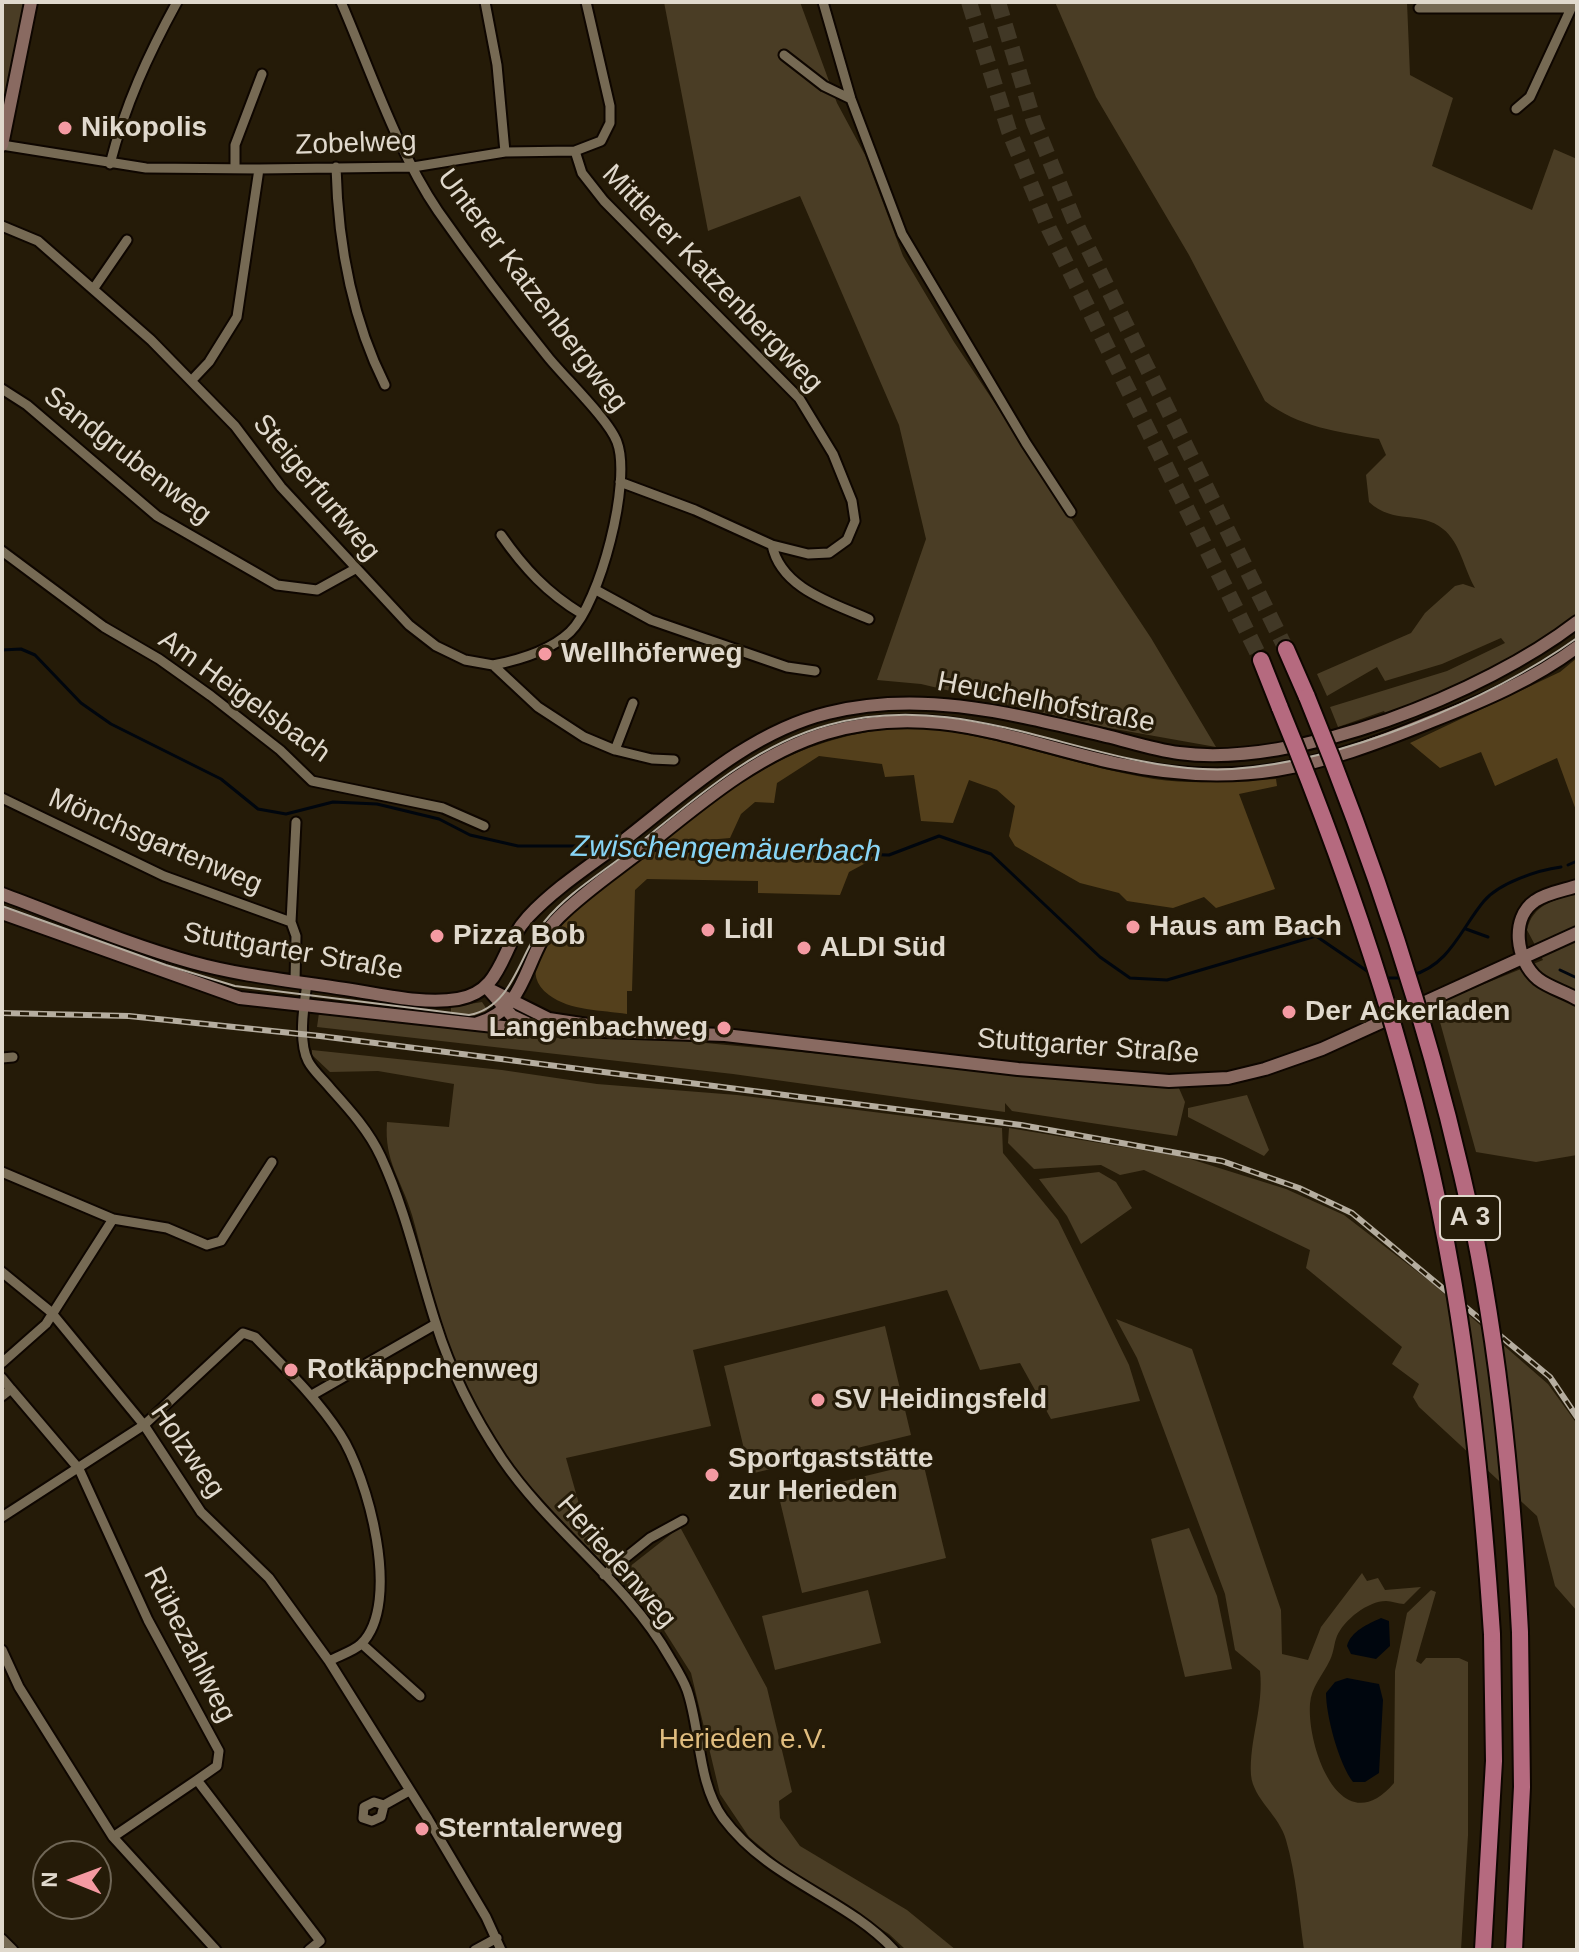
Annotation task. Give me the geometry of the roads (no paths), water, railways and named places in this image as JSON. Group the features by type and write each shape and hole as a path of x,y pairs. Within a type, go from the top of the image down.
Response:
{"highway":[{"name":"A 3","path":"1286,649 1392,920 1463,1177 1503,1424 1520,1632 1522,1771 1514,1950"},
{"name":"A 3","path":"1261,660 1328,823 1398,1039 1433,1182 1470,1386 1492,1634 1494,1761 1483,1950"}],"main road":[{"path":"2,145 31,2"},
{"name":"Heuchelhofstraße","path":"487,988 527,917 596,861 752,745 824,713 878,702 951,704 1179,753 1244,755 1314,742 1409,710 1487,678 1551,642 1577,622"},
{"name":"Heuchelhofstraße","path":"510,1006 546,933 558,918 617,869 759,763 813,738 879,721 949,723 1011,734 1112,762 1167,773 1214,777 1250,775 1308,766 1375,745 1489,698 1554,664 1577,647"},
{"path":"1577,886 1535,901 1522,916 1519,929 1522,955 1539,980 1577,999"},
{"name":"Stuttgarter Straße","path":"2,894 192,962 404,998 445,1000 480,993 487,988 510,1006 520,1021 538,1027"},
{"name":"Stuttgarter Straße","path":"2,913 230,996 475,1024 754,1038 1169,1081 1228,1078 1322,1049 1522,955 1577,933"},
{"path":"475,1024 510,1006"},
{"name":"Stuttgarter Straße","path":"510,1006 549,1019 616,1030"}],"street":[{"path":"110,164 123,113 177,2"},
{"name":"Unterer Katzenbergweg","path":"341,2 413,167 437,210 546,354 617,441 620,482 608,551 596,590 572,630 552,644 517,660 493,665"},
{"path":"485,2 497,65 505,152"},
{"path":"575,151 601,141 610,123 610,106 586,2"},
{"path":"823,2 851,99 902,234 1026,443 1071,512"},
{"path":"1419,8 1572,5 1530,97 1516,109"},
{"path":"784,55 824,86 851,99"},
{"path":"235,167 235,145 262,74"},
{"name":"Zobelweg","path":"2,145 146,168 413,167 505,152 575,151"},
{"name":"Mittlerer Katzenbergweg","path":"575,151 582,173 604,201 799,398 833,454 852,501 855,521 847,540 829,553 808,554 772,545 695,510 620,482"},
{"path":"336,167 342,237 355,314 385,385"},
{"path":"192,380 209,362 237,317 259,169"},
{"name":"Steigerfurtweg","path":"2,226 38,241 94,288 192,380 235,426 281,487 409,625 436,646 465,660 493,665 538,707 584,737 615,750 652,759 674,760"},
{"path":"94,288 127,240"},
{"name":"Sandgrubenweg","path":"2,389 51,424 157,516 277,585 317,590 355,569"},
{"path":"501,535 526,570 558,599 582,614"},
{"path":"772,545 775,559 793,581 869,619"},
{"name":"Am Heigelsbach","path":"2,551 104,627 159,659 211,696 280,750 312,781 443,808 484,826"},
{"path":"596,590 651,620 787,667 815,671"},
{"path":"615,750 633,703"},
{"name":"Mönchsgartenweg","path":"2,798 164,876 291,922"},
{"name":"Mönchsgartenweg","path":"296,822 291,922 296,936 301,982"},
{"name":"Heriedenweg","path":"301,982 307,1060 354,1115 380,1155 402,1207 436,1324 468,1402 502,1459 535,1502 604,1575 668,1654 686,1688 704,1769 721,1815 746,1844 790,1880 838,1908 894,1950"},
{"path":"2,1058 13,1057"},
{"path":"2,1172 113,1219 167,1228 207,1245 221,1241 272,1162"},
{"path":"2,1363 46,1324 113,1219"},
{"name":"Holzweg","path":"2,1272 51,1312 144,1425 201,1512 269,1578 329,1661"},
{"path":"312,1395 436,1324"},
{"path":"2,1517 144,1425 243,1333 255,1337 312,1395 355,1461 376,1532 378,1603 362,1644 329,1661 497,1938 501,1950"},
{"name":"Rübezahlweg","path":"2,1378 79,1469 148,1620 219,1751 217,1766 113,1837"},
{"path":"2,1396 11,1389"},
{"path":"604,1575 650,1538 683,1520"},
{"path":"362,1644 420,1696"},
{"path":"2,1650 56,1750 113,1837 216,1950"},
{"path":"197,1780 320,1941 309,1950"},
{"path":"384,1805 409,1791"},
{"path":"475,1950 497,1938"},
{"path":"2,1939 13,1950"}],"waterway":[{"name":"Zwischengemäuerbach","path":"2,650 21,649 35,655 81,703 111,724 221,779 258,809 286,814 333,802 377,804 439,819 470,835 518,846 610,846"},
{"name":"Zwischengemäuerbach","path":"649,850 889,855 939,836 991,854 1100,957 1130,978 1167,980 1316,936 1370,973"},
{"name":"Zwischengemäuerbach","path":"622,847 638,848"},
{"path":"1568,865 1577,861"},
{"path":"1412,975 1425,970 1445,954 1491,894 1520,878 1561,867"},
{"path":"1466,929 1488,937"},
{"path":"1560,970 1577,978"},
{"name":"Zwischengemäuerbach","path":"1384,978 1401,978"}],"tunnel":[{"path":"969,2 1009,131 1049,229 1261,660"},
{"path":"998,2 1034,122 1074,220 1286,649"}],"tram line":[{"path":"2,906 166,965 235,986 469,1015 484,1010 506,990 536,934 573,893 722,778 773,747 828,725 867,717 944,717 981,722 1169,766 1232,769 1319,754 1412,724 1501,684 1577,638"}],"railway":[{"path":"2,1013 129,1016 320,1036 1021,1125 1222,1161 1299,1188 1352,1213 1550,1377 1577,1417"}],"place":[{"name":"Nikopolis","path":"65,128"},
{"name":"Wellhöferweg","path":"545,654"},
{"name":"Haus am Bach","path":"1133,927"},
{"name":"Lidl","path":"708,930"},
{"name":"Pizza Bob","path":"437,936"},
{"name":"ALDI Süd","path":"804,948"},
{"name":"Der Ackerladen","path":"1289,1012"},
{"name":"Langenbachweg","path":"724,1028"},
{"name":"Rotkäppchenweg","path":"291,1370"},
{"name":"SV Heidingsfeld","path":"818,1400"},
{"name":"Sportgaststätte zur Herieden","path":"712,1475"},
{"name":"Sterntalerweg","path":"422,1829"}],"park label":[{"name":"Herieden e.V.","path":"743,1740"}]}
